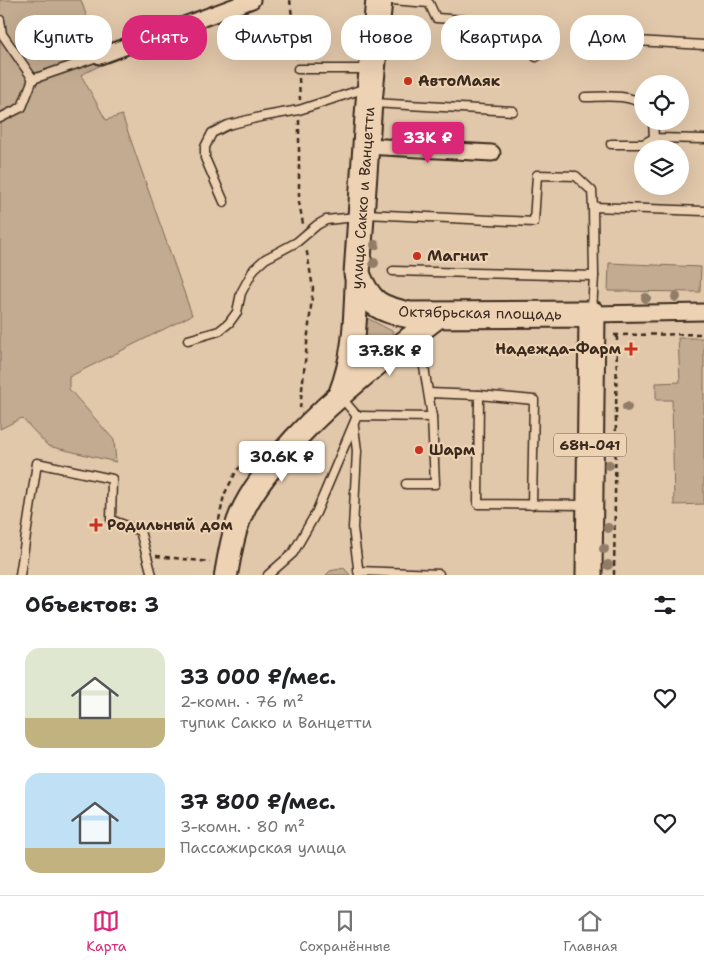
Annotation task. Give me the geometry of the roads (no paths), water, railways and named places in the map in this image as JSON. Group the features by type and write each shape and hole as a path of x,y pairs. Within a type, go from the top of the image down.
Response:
{"main road":[{"name":"улица Сакко и Ванцетти","path":"357,274 379,0"},
{"name":"Октябрьская площадь","path":"357,274 363,289 371,300 380,307 390,311 440,315 592,314"},
{"name":"68Н-041","path":"589,575 592,314"}],"street":[{"path":"112,52 252,0"},
{"path":"366,146 492,153"},
{"name":"улица Сакко и Ванцетти","path":"339,395 348,375 353,353 357,274"},
{"path":"592,314 704,312"},
{"path":"218,572 231,546 244,507 259,482 278,457 339,395 440,315"}],"lane":[{"path":"392,0 429,3 436,18 441,18"},
{"path":"0,20 2,34 33,79"},
{"path":"644,41 704,45"},
{"path":"0,118 22,107 33,79 88,60"},
{"path":"298,69 371,86 513,111"},
{"path":"224,202 205,158 205,147 212,133 228,125 300,110 371,86"},
{"path":"585,97 634,99"},
{"path":"654,130 654,138"},
{"path":"610,144 643,144 654,138 704,139"},
{"path":"188,340 219,331 228,323 237,312 241,293 254,269 265,259 292,245 317,224 326,220 361,215 534,222 537,176 576,176 592,191 594,276 592,314"},
{"path":"593,207 704,211"},
{"path":"393,271 594,276"},
{"path":"406,484 435,484 432,417 418,331"},
{"path":"428,393 534,400 532,504"},
{"path":"339,395 356,416"},
{"path":"478,395 478,504 590,505"},
{"path":"356,416 432,417"},
{"path":"268,575 293,553 316,513 356,416"},
{"path":"353,425 357,451 353,528 358,573 439,574"},
{"path":"20,575 37,462 112,479 111,520 140,531 152,575"}],"place":[{"name":"АвтоМаяк","path":"408,81"},
{"name":"Магнит","path":"417,256"},
{"name":"Надежда-Фарм","path":"631,349"},
{"name":"Шарм","path":"419,450"},
{"name":"Родильный дом","path":"96,525"}]}
